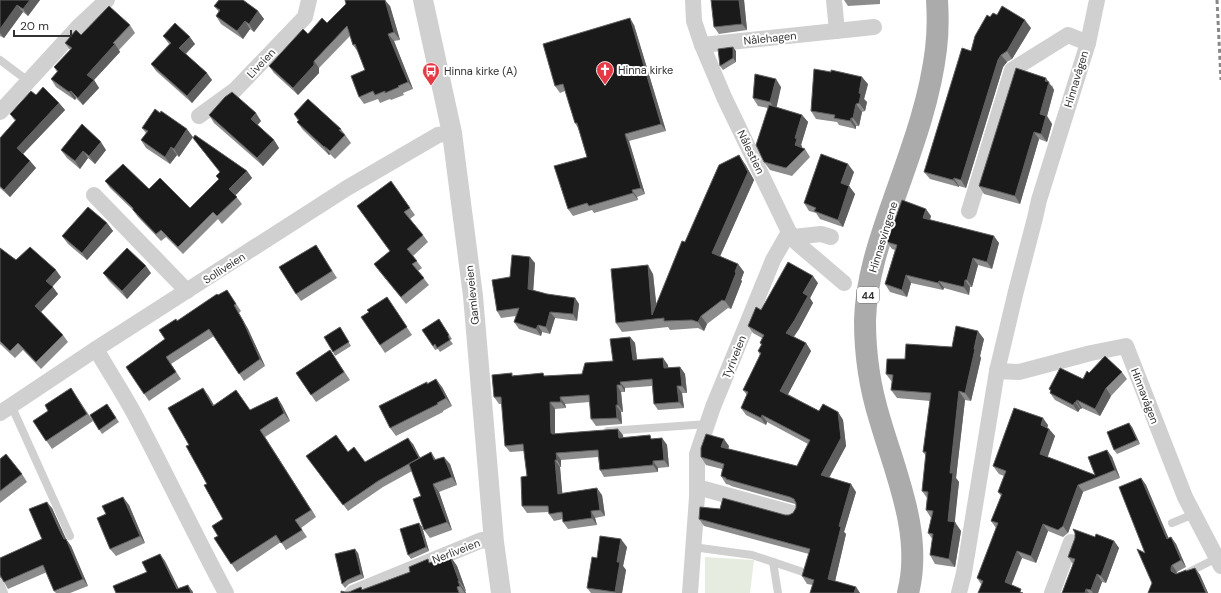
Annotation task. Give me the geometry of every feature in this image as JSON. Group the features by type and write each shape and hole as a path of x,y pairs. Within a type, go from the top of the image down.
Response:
{"main road":[{"name":"Hinnasvingene","path":"908,593 912,559 911,535 906,510 879,418 870,376 866,346 865,320 868,290 873,266 883,230 917,133 930,85 936,48 938,16 937,0"}],"street":[{"path":"0,112 80,25 107,0"},
{"name":"Liveien","path":"198,116 234,91 241,84 305,17 309,0"},
{"name":"Gamleveien","path":"423,0 452,132 473,296 494,542 501,593"},
{"name":"Nålestien","path":"693,0 694,21 702,45 724,97 791,234 797,243 844,283"},
{"path":"834,0 837,31"},
{"path":"1088,0 1084,27 1088,43"},
{"name":"Hinnavågen","path":"959,593 964,573 997,371 1039,200 1088,43 1097,0"},
{"name":"Nålehagen","path":"702,45 874,27"},
{"name":"Hinnavågen","path":"969,211 1012,70 1068,34 1088,43"},
{"name":"Solliveien","path":"5,409 347,188 438,135 452,132"},
{"path":"94,195 187,291"},
{"path":"791,234 822,234 831,237"},
{"name":"Tyriveien","path":"690,593 697,487 697,454 773,260 791,234"},
{"name":"Hinnavågen","path":"997,371 1018,372 1094,356 1126,346 1185,497 1219,562"},
{"path":"96,350 135,415 171,484 208,561 226,593"},
{"path":"697,487 792,512"},
{"name":"Nerliveien","path":"353,593 482,540 494,542"},
{"path":"1052,593 1071,542"}],"lane":[{"path":"0,60 28,81"},
{"path":"5,409 70,536"},
{"path":"597,431 708,424"},
{"path":"1172,523 1194,514"},
{"path":"693,547 752,555 802,572"},
{"path":"773,562 778,593"},
{"path":"1181,575 1219,562"},
{"path":"0,583 4,593"}],"shaded area":[{"path":"705,557 754,560 750,593 705,593"}],"building":[{"path":"0,0 30,0 23,9 17,5 0,29"},
{"path":"219,0 243,0 258,11 249,24 245,21 237,31 216,16 220,10 214,6"},
{"path":"345,0 385,0 394,32 388,34 408,82 385,93 385,91 375,95 373,91 359,97 351,76 365,70 355,44 353,45 347,26 314,61 314,65 293,88 269,66 303,29 308,34 322,18 327,23 346,4"},
{"path":"711,0 739,0 742,24 714,27"},
{"path":"109,6 130,25 87,75 94,80 78,98 71,91 69,92 51,79 58,71 54,67 72,48 65,43 76,30 81,35"},
{"path":"1002,6 1025,20 1007,51 1001,55 998,60 961,180 954,178 953,180 924,172 962,48 971,51 975,36 987,15 990,17 993,13 997,15"},
{"name":"Hinna kirke","path":"630,18 661,124 625,134 641,188 632,190 633,193 589,206 587,203 568,209 554,166 587,157 563,84 555,86 543,44"},
{"path":"175,23 190,37 179,48 207,73 187,96 151,64 171,43 163,36"},
{"path":"733,47 733,58 720,66 718,49"},
{"path":"1016,68 1046,78 1045,81 1049,82 1040,114 1046,116 1041,134 1034,132 1015,196 979,186"},
{"path":"814,69 831,72 831,70 862,77 859,103 856,104 853,118 851,118 850,121 834,118 835,115 811,111"},
{"path":"755,74 776,79 770,102 753,98"},
{"path":"43,87 59,103 17,148 30,161 4,190 0,186 0,138 16,120 10,114 31,91 36,95"},
{"path":"232,92 256,113 251,119 274,140 257,158 209,115 225,97"},
{"path":"308,99 341,129 339,130 345,135 330,151 297,122 299,120 294,114"},
{"path":"769,105 802,115 795,138 797,139 795,145 805,149 786,168 764,162 756,145"},
{"path":"155,109 160,113 161,111 187,129 174,149 171,147 165,157 141,140 148,131 142,128"},
{"path":"82,124 101,142 89,156 83,151 75,161 61,150"},
{"path":"195,135 247,171 229,189 237,197 217,216 213,212 178,247 161,230 156,234 133,210 133,208 105,181 123,164 149,189 160,178 190,208 219,179 216,176 220,172 193,138"},
{"path":"821,154 848,164 841,183 849,186 838,220 814,211 816,208 804,203"},
{"path":"739,155 748,172 712,253 738,264 725,301 722,300 701,316 698,322 692,320 664,321 664,318 616,323 611,269 648,265 652,315 682,241 685,242 719,165"},
{"path":"391,181 410,208 404,212 423,235 407,249 417,261 412,264 424,278 401,297 374,264 390,251 357,206"},
{"path":"902,200 926,209 923,218 994,236 987,262 973,258 964,287 939,281 938,283 906,275 902,290 885,284 897,245 887,242"},
{"path":"88,207 107,223 82,253 62,236"},
{"path":"316,245 332,271 296,294 279,267"},
{"path":"30,247 56,270 46,281 53,287 35,306 63,335 36,362 18,343 10,351 0,341 0,248 16,260"},
{"path":"127,248 146,266 122,291 103,273"},
{"path":"512,255 530,257 528,289 547,294 575,298 573,314 550,312 546,327 538,325 536,329 514,322 519,308 497,311 492,280 510,277"},
{"path":"788,262 813,276 803,293 808,296 786,333 806,343 780,391 819,411 823,404 838,412 841,438 821,475 851,484 839,526 841,527 828,579 856,587 854,593 810,593 814,580 802,576 810,549 699,519 700,507 720,509 723,498 785,515 793,513 796,508 794,499 790,497 726,479 721,476 724,464 701,457 701,448 706,434 724,439 721,447 797,466 810,440 762,415 761,418 741,408 748,392 743,390 761,353 758,351 762,344 760,343 764,335 748,326 756,307 761,310"},
{"path":"227,290 236,304 234,305 260,359 239,374 209,329 166,357 176,372 144,394 126,367 165,339 159,330 176,319 177,321 217,294 218,295"},
{"path":"387,297 407,327 380,345 361,317 369,312 367,310"},
{"path":"439,319 449,335 450,340 437,348 435,344 433,346 422,330"},
{"path":"956,326 978,331 965,393 959,391 950,473 953,473 948,521 955,522 949,559 930,555 933,534 928,533 933,511 926,510 928,492 922,491 926,452 923,452 931,393 891,390 893,375 886,374 887,359 905,359 906,344 952,347"},
{"path":"340,327 349,342 333,352 324,337"},
{"path":"630,337 633,360 663,358 664,368 680,367 682,386 677,386 679,402 654,404 652,379 620,382 621,385 617,385 617,418 591,419 589,395 560,397 561,402 550,402 551,433 618,429 619,438 650,435 651,439 662,438 664,460 653,461 653,465 600,470 598,450 556,453 557,460 555,460 558,494 597,488 600,510 591,511 592,518 563,522 562,512 549,514 548,506 522,506 521,477 527,476 523,444 505,446 501,397 494,397 492,375 512,373 512,376 543,373 544,376 582,374 585,363 613,361 610,339"},
{"path":"330,350 344,372 311,395 296,373"},
{"path":"1105,356 1122,372 1106,388 1095,409 1077,400 1073,405 1050,393 1051,390 1049,389 1060,368 1083,379 1087,371 1089,373"},
{"path":"436,379 446,398 437,403 438,404 390,428 379,406"},
{"path":"71,388 87,414 46,441 33,421 48,411 45,405"},
{"path":"203,388 213,406 236,390 250,410 277,397 284,413 260,430 311,510 295,520 302,530 281,543 276,535 231,564 214,538 218,536 212,526 223,519 204,485 207,484 186,446 189,445 168,408"},
{"path":"107,404 116,418 99,430 90,415"},
{"path":"1014,408 1043,418 1041,425 1049,429 1040,454 1095,475 1088,457 1107,450 1115,470 1078,485 1063,526 1058,530 1043,524 1031,556 1017,551 1005,582 1021,589 1020,592 1023,593 978,593 983,581 977,578 998,523 991,521 1002,494 998,492 1006,471 993,466"},
{"path":"1129,423 1137,440 1114,450 1107,432"},
{"path":"336,435 348,452 354,447 365,462 408,438 419,458 378,481 343,505 306,456"},
{"path":"431,452 434,460 444,457 452,477 433,484 447,522 424,530 413,499 421,496 409,464"},
{"path":"6,454 22,474 0,491 0,459"},
{"path":"1141,478 1167,539 1171,537 1181,560 1172,565 1171,571 1176,574 1195,568 1206,593 1148,593 1152,583 1137,549 1145,553 1119,487"},
{"path":"123,497 140,536 110,549 97,518 106,514 102,506"},
{"path":"47,502 64,539 66,539 83,579 54,591 43,565 4,582 0,575 0,558 42,539 29,509"},
{"path":"419,523 426,547 408,555 400,529"},
{"path":"1073,529 1095,537 1096,534 1114,541 1101,576 1097,574 1091,590 1086,589 1085,593 1062,593 1075,559 1068,557 1075,538"},
{"path":"600,536 621,539 617,562 620,562 615,592 587,588 592,557 597,558"},
{"path":"355,549 361,574 347,580 342,584 335,554"},
{"path":"160,554 177,589 188,585 191,593 116,593 113,586 147,572 142,562"},
{"path":"450,556 459,581 460,586 457,587 459,593 341,593 341,591 349,592 361,587 362,590 410,572 409,567 428,559 429,563"}],"railway":[{"path":"1217,0 1221,80"}],"place":[{"name":"Hinna kirke","path":"605,85"},
{"name":"Hinna kirke (A)","path":"431,86"}]}
